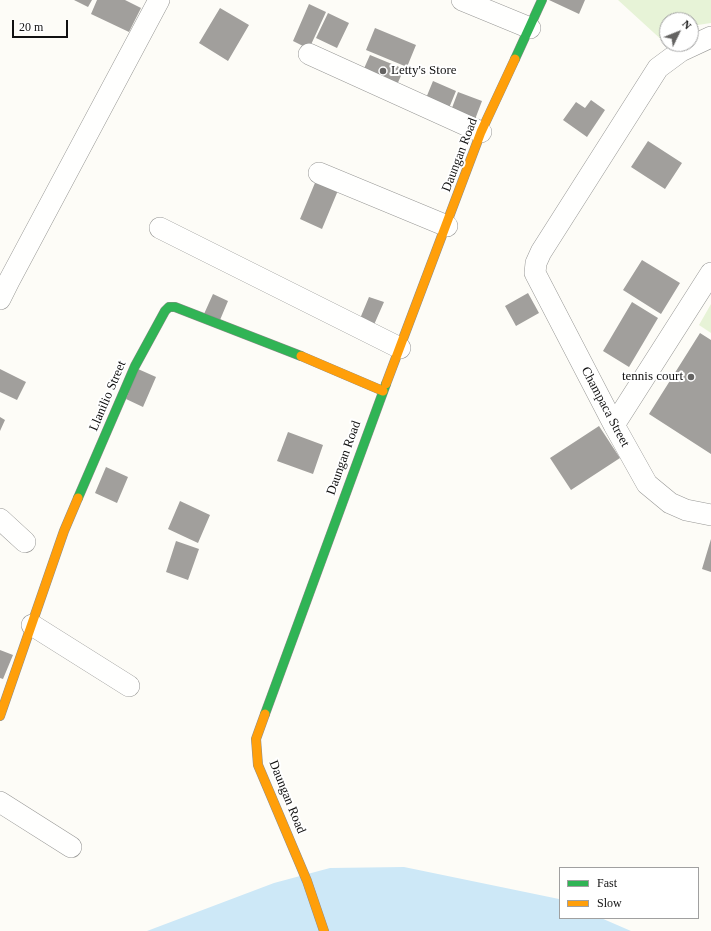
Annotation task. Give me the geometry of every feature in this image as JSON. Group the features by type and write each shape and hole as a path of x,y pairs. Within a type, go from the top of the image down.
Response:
{"street":[{"path":"0,299 8,281 159,0"},
{"path":"462,0 530,28"},
{"name":"Daungan Road","path":"324,931 307,882 258,765 256,739 383,391 447,226 481,132 542,0"},
{"name":"Champaca Street","path":"711,37 681,50 658,68 541,252 536,263 535,273 614,426 647,484 670,502 686,510 711,515"},
{"path":"309,54 481,132"},
{"path":"319,173 447,226"},
{"path":"160,228 400,348"},
{"path":"614,426 711,273"},
{"name":"Llanilio Street","path":"0,716 64,531 135,366 164,311 170,307 175,307 383,391"},
{"path":"0,519 25,542"},
{"path":"32,625 129,686"},
{"path":"0,802 71,847"}],"green space":[{"path":"618,0 711,0 711,23 699,25 699,12 659,12 659,38"},
{"path":"711,304 711,333 699,325"}],"water":[{"path":"404,867 559,899 559,919 603,919 631,931 147,931 274,883 330,868"}],"building":[{"path":"74,0 92,0 88,7"},
{"path":"97,0 125,0 141,8 129,32 91,14"},
{"path":"549,0 585,0 579,14"},
{"path":"309,4 326,12 309,49 293,41"},
{"path":"220,8 249,25 228,61 199,43"},
{"path":"328,13 349,23 337,48 316,38"},
{"path":"375,28 416,45 407,67 366,50"},
{"name":"Letty's Store","path":"370,55 404,69 396,87 362,73"},
{"path":"433,81 456,91 447,113 424,103"},
{"path":"458,92 482,101 474,122 450,113"},
{"path":"591,100 605,110 587,137 563,120 576,102 585,108"},
{"path":"648,141 682,163 665,189 631,167"},
{"path":"317,178 339,188 322,229 300,219"},
{"path":"642,260 680,283 661,314 623,290"},
{"path":"528,293 539,313 516,326 505,306"},
{"path":"213,294 228,301 220,320 204,314"},
{"path":"369,297 384,302 373,327 359,321"},
{"path":"632,302 658,318 629,367 603,351"},
{"name":"tennis court","path":"700,333 711,340 711,454 649,414"},
{"path":"0,369 26,382 17,400 0,392"},
{"path":"138,369 156,377 143,407 126,399"},
{"path":"0,417 5,420 0,431"},
{"path":"599,426 620,458 571,490 550,458"},
{"path":"288,432 323,445 313,474 277,461"},
{"path":"106,467 128,477 117,503 95,493"},
{"path":"180,501 210,515 198,543 168,529"},
{"path":"711,539 711,572 702,569"},
{"path":"176,541 199,549 188,580 166,572"},
{"path":"0,650 13,655 3,679 0,678"}],"traffic: fast":[{"path":"515,59 542,0"},
{"path":"78,498 135,366 165,311 169,307 175,307 301,356"},
{"path":"265,714 386,384"}],"traffic: slow":[{"path":"386,384 481,132 515,59"},
{"path":"301,356 383,391"},
{"path":"0,716 64,531 78,498"},
{"path":"265,714 256,739 258,765 307,881 324,931"}],"place":[{"name":"Letty's Store","path":"383,71"},
{"name":"tennis court","path":"691,377"}]}
